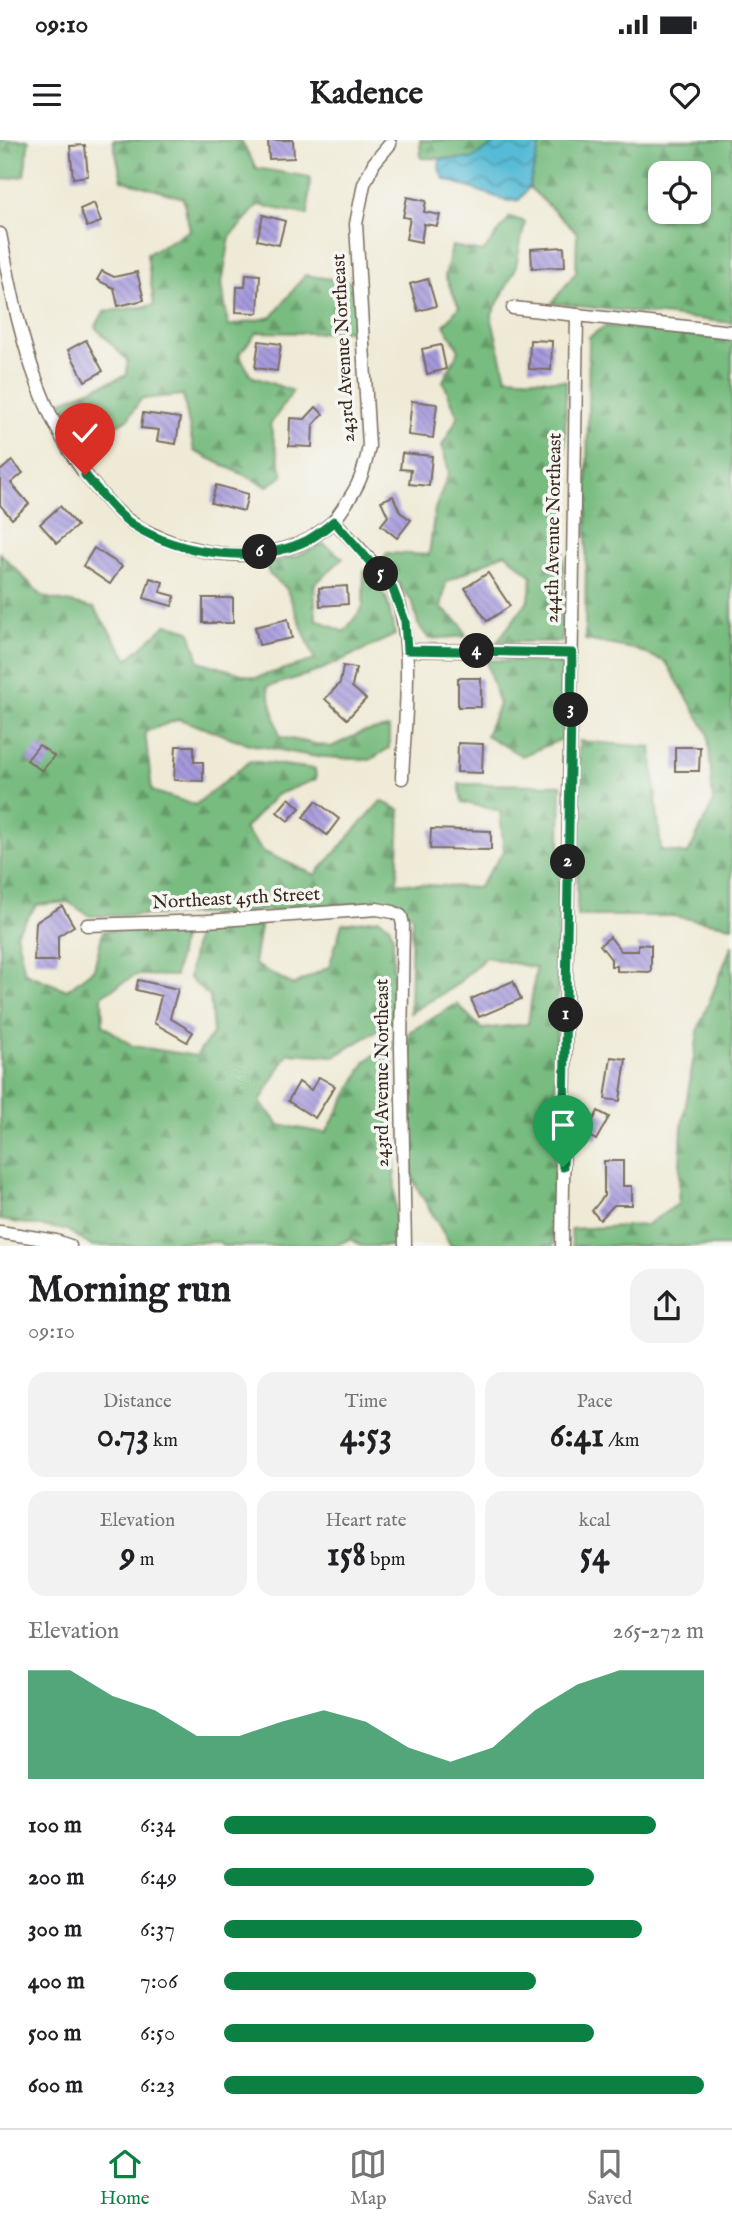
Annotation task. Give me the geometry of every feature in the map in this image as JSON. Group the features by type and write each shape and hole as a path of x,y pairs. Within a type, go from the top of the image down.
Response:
{"street":[{"name":"243rd Avenue Northeast","path":"0,234 26,354 59,432 85,475 112,506 133,524 186,547 237,555 293,546 310,539 334,521 359,487 366,468 369,446 356,224 364,184 374,163 390,144"},
{"path":"513,308 732,332"},
{"name":"244th Avenue Northeast","path":"562,1246 577,315"},
{"path":"334,521 392,587 405,621 407,650 402,778"},
{"path":"407,650 572,653"},
{"name":"243rd Avenue Northeast","path":"386,910 401,916 403,925 401,1047 405,1246"},
{"name":"Northeast 45th Street","path":"87,925 386,910"},
{"path":"0,1232 56,1241 70,1246"}],"green space":[{"path":"0,140 29,140 24,176 0,180"},
{"path":"113,140 241,140 256,168 310,177 308,215 258,205 230,237 222,283 228,326 272,317 305,275 352,282 356,330 313,333 257,332 239,354 251,376 293,391 270,425 283,476 267,486 194,451 183,395 141,399 128,419 84,442 62,401 127,375 127,360 95,327 104,312 154,305 147,254 190,230 183,198 122,180"},
{"path":"420,140 500,140 472,159 421,158"},
{"path":"541,140 732,140 732,323 552,303 576,272 577,233 529,187"},
{"path":"510,217 525,222 515,270 491,316 506,377 566,381 562,642 497,642 529,599 532,576 505,553 446,582 441,608 461,624 466,636 429,639 418,624 413,603 381,561 387,553 429,555 435,509 449,472 442,446 458,417 443,381 459,350 444,325 459,307 445,276 452,246 483,252"},
{"path":"605,326 732,340 732,926 672,916 577,916 579,741 651,747 661,850 688,854 713,803 708,733 666,662 634,649 585,640 589,337"},
{"path":"324,544 343,558 314,585 316,619 344,632 363,607 364,571 387,599 395,635 316,672 267,687 280,737 331,747 363,732 389,728 389,748 370,760 311,756 249,744 179,719 145,732 152,791 195,805 250,761 315,769 316,779 276,795 244,829 264,852 315,875 381,801 400,810 397,883 478,888 504,851 500,811 462,802 459,784 561,785 553,1246 451,1246 412,1179 409,1032 457,1004 482,1029 528,1024 536,968 486,957 455,986 410,1013 412,915 390,901 240,913 90,916 68,902 37,905 16,933 25,973 67,990 94,969 103,931 184,927 175,976 136,975 102,995 103,1025 133,1046 196,1056 213,1033 210,997 189,978 197,928 260,926 254,964 293,985 329,967 342,924 379,919 389,925 393,937 393,1021 335,1056 288,1053 260,1102 279,1125 326,1133 366,1061 392,1042 396,1246 361,1246 350,1239 334,1246 223,1246 219,1242 177,1242 176,1246 91,1246 67,1230 0,1220 0,553 43,597 94,608 128,659 167,624 190,631 199,661 255,678 315,660 286,588 269,574 266,565"},
{"path":"486,660 564,663 562,739 522,756 486,735 499,705"},
{"path":"732,945 732,1246 572,1246 571,1229 646,1225 678,1204 682,1128 699,1027"}],"water":[{"path":"500,140 541,140 529,187 519,200 508,201 444,179 439,169 440,159 472,159"}],"building":[{"path":"268,140 293,140 294,158 269,159"},
{"path":"85,145 88,176 73,178 70,146"},
{"path":"407,197 426,201 424,212 440,215 437,226 424,224 421,242 406,239 410,218 403,217"},
{"path":"94,203 101,222 87,227 80,209"},
{"path":"263,215 285,221 279,245 257,240"},
{"path":"564,247 565,267 532,268 531,249"},
{"path":"102,271 114,277 137,272 144,300 118,306 114,288 97,280"},
{"path":"246,274 260,275 258,313 236,312 237,287 245,287"},
{"path":"428,279 436,306 418,311 410,284"},
{"path":"86,340 103,371 85,381 68,350"},
{"path":"530,340 552,341 551,370 529,369"},
{"path":"259,341 281,344 277,371 255,368"},
{"path":"441,345 446,369 427,374 422,349"},
{"path":"412,401 437,404 433,438 408,435"},
{"path":"316,407 323,414 313,425 312,447 289,446 290,418 305,419"},
{"path":"143,413 180,418 176,444 157,441 159,430 141,428"},
{"path":"402,453 432,456 429,486 409,484 411,470 400,469"},
{"path":"12,461 23,473 11,483 29,504 12,519 0,505 0,471"},
{"path":"216,485 248,494 244,511 211,503"},
{"path":"393,496 400,512 411,520 397,538 381,525 388,516 381,501"},
{"path":"60,506 77,526 57,543 40,524"},
{"path":"94,548 122,566 110,584 83,566"},
{"path":"488,573 510,606 487,621 465,588"},
{"path":"150,578 163,582 160,592 175,596 172,606 144,598"},
{"path":"347,586 348,604 320,606 319,588"},
{"path":"203,598 233,598 233,623 203,623"},
{"path":"288,619 292,638 259,645 255,627"},
{"path":"343,666 356,668 352,687 366,699 347,719 325,699 340,683"},
{"path":"458,678 481,678 481,707 458,707"},
{"path":"458,743 483,744 482,773 457,772"},
{"path":"39,745 54,756 42,771 27,760"},
{"path":"176,746 194,746 194,762 203,762 203,781 174,780"},
{"path":"675,747 700,747 699,771 675,771"},
{"path":"289,798 300,808 288,821 277,812"},
{"path":"316,801 339,819 327,835 303,817"},
{"path":"431,829 491,831 491,850 430,849"},
{"path":"62,906 74,926 58,936 58,961 34,961 36,922"},
{"path":"610,937 621,951 638,951 638,944 651,945 651,972 617,971 617,966 611,966 611,959 600,945"},
{"path":"138,980 178,989 170,1018 193,1032 187,1042 154,1023 161,996 136,990"},
{"path":"513,981 521,999 479,1017 471,999"},
{"path":"611,1057 626,1059 620,1101 605,1099"},
{"path":"319,1077 335,1086 315,1118 288,1101 299,1082 311,1090"},
{"path":"598,1111 609,1117 596,1140 586,1134"},
{"path":"604,1161 623,1161 623,1186 632,1186 632,1205 614,1205 600,1220 592,1211 604,1196"}],"route":[{"path":"85,475 112,506 133,524 153,535 186,547 212,552 237,555 293,546 310,539 334,521 392,587 405,621 407,650 572,653 563,1167"}]}
